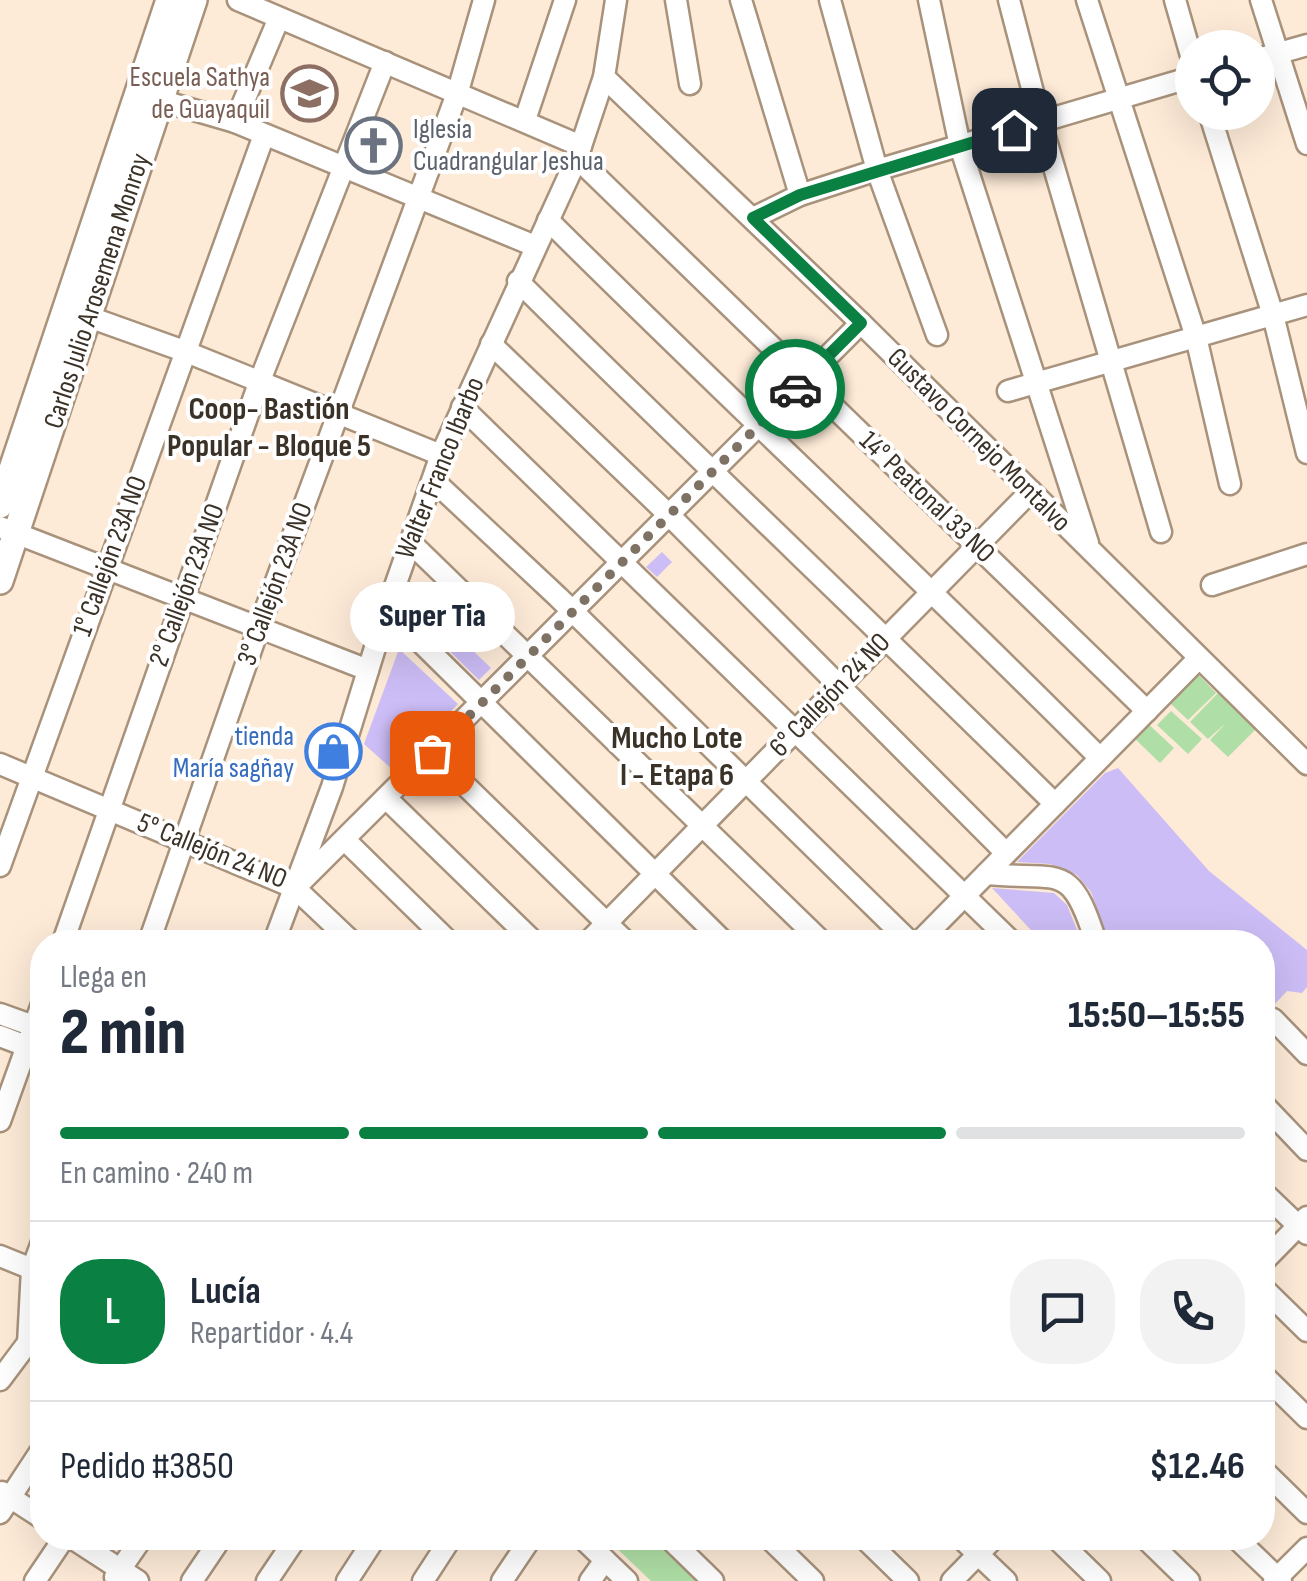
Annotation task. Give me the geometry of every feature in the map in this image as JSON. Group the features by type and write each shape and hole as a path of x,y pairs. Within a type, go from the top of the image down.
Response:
{"main road":[{"name":"Carlos Julio Arosemena Monroy","path":"0,581 8,530 89,317 149,97 169,0"},
{"name":"Carlos Julio Arosemena Monroy","path":"0,506 149,97 194,0"}],"street":[{"name":"14° Peatonal 33 NO","path":"238,0 525,120 579,152 805,379 1147,710"},
{"name":"3° Callejón 23A NO","path":"153,930 259,627 458,92 484,0"},
{"path":"525,120 566,0"},
{"name":"Walter Franco Ibarbo","path":"279,930 332,788 387,608 441,456 579,152 604,78 616,0"},
{"path":"676,0 690,84"},
{"path":"740,0 800,195"},
{"path":"830,0 877,170 937,335"},
{"path":"928,0 960,146 1090,550"},
{"path":"1009,0 1041,123 1161,532"},
{"path":"1087,0 1196,337 1230,484"},
{"path":"1175,0 1184,30"},
{"path":"1261,0 1307,144"},
{"path":"234,122 279,18"},
{"path":"1275,55 1307,46"},
{"name":"2° Callejón 23A NO","path":"67,930 259,382 385,62"},
{"name":"Gustavo Cornejo Montalvo","path":"604,78 861,323 1307,764"},
{"path":"753,218 800,195 877,170 1175,82"},
{"path":"149,97 234,122 535,246"},
{"path":"1215,130 1273,315 1307,453"},
{"name":"1° Callejón 23A NO","path":"0,866 264,134"},
{"path":"548,220 759,427 933,590 1100,758"},
{"path":"518,281 1055,804"},
{"path":"1008,391 1307,306"},
{"path":"89,317 441,456"},
{"name":"5° Callejón 24 NO","path":"0,764 295,888 861,323"},
{"path":"491,344 669,515 1006,854"},
{"path":"462,407 999,930"},
{"path":"433,480 898,930"},
{"name":"6° Callejón 24 NO","path":"601,930 1030,491"},
{"path":"8,530 368,670"},
{"path":"410,542 810,930"},
{"path":"1212,585 1307,554"},
{"path":"387,608 712,930"},
{"path":"930,930 1199,658"},
{"path":"432,753 613,930"},
{"path":"332,788 339,806 346,812 362,814 380,805 521,930"},
{"path":"344,840 437,930"},
{"path":"986,874 1062,878 1073,886 1083,903 1092,930"},
{"path":"295,888 339,930"},
{"path":"0,1014 30,1033"},
{"path":"1275,1021 1307,1054"},
{"path":"0,1036 30,1038"},
{"path":"0,1121 30,1054"},
{"path":"1275,1117 1307,1150"},
{"path":"1275,1202 1304,1226 1275,1251"},
{"path":"0,1256 30,1268"},
{"path":"1275,1300 1307,1331"},
{"path":"28,1344 30,1306"},
{"path":"0,1380 30,1341"},
{"path":"1275,1387 1307,1418"},
{"path":"30,1464 4,1500 30,1512"},
{"path":"1275,1482 1307,1513"},
{"path":"1248,1550 1278,1580 1307,1548"},
{"path":"35,1581 56,1550"},
{"path":"88,1550 123,1577 136,1550"},
{"path":"192,1581 212,1550"},
{"path":"267,1581 288,1550"},
{"path":"347,1581 367,1550"},
{"path":"423,1581 443,1550"},
{"path":"502,1581 523,1550"},
{"path":"595,1550 627,1581"},
{"path":"681,1550 713,1581"},
{"path":"781,1550 813,1581"},
{"path":"876,1550 908,1581"},
{"path":"974,1550 1006,1581"},
{"path":"952,1581 982,1550"},
{"path":"1068,1550 1100,1581"},
{"path":"1157,1550 1189,1581"},
{"path":"590,1581 605,1560"}],"green space":[{"path":"1198,674 1216,693 1188,720 1170,703"},
{"path":"1218,693 1256,729 1228,757 1210,740 1226,723 1208,739 1190,722"},
{"path":"1171,711 1202,739 1188,754 1157,725"},
{"path":"1144,720 1174,748 1160,763 1130,734"},
{"path":"619,1550 674,1550 706,1581 651,1581"}],"building":[{"name":"Iglesia Cuadrangular Jeshua","path":"377,119 396,127 381,167 362,159"},
{"path":"662,552 672,562 657,577 646,567"},
{"path":"425,605 491,668 479,680 414,616"},
{"path":"399,649 458,704 393,770 364,744"},
{"path":"1118,768 1209,871 1307,950 1307,987 1302,993 1287,991 1275,1004 1275,930 1105,930 1091,892 1077,875 1050,864 1017,862 1105,773"},
{"path":"992,888 1054,893 1067,905 1077,930 1031,930"}],"way so far":[{"path":"432,753 795,389"}],"place":[{"name":"Escuela Sathya de Guayaquil","path":"309,93"},
{"name":"Iglesia Cuadrangular Jeshua","path":"374,145"},
{"name":"tienda María sagñay","path":"333,752"},
{"name":"Super Tia","path":"432,753"}],"district":[{"name":"Coop- Bastión Popular - Bloque 5","path":"269,428"},
{"name":"Mucho Lote I - Etapa 6","path":"677,756"}],"route":[{"path":"795,389 861,323 753,218 800,195 1014,130"}]}
